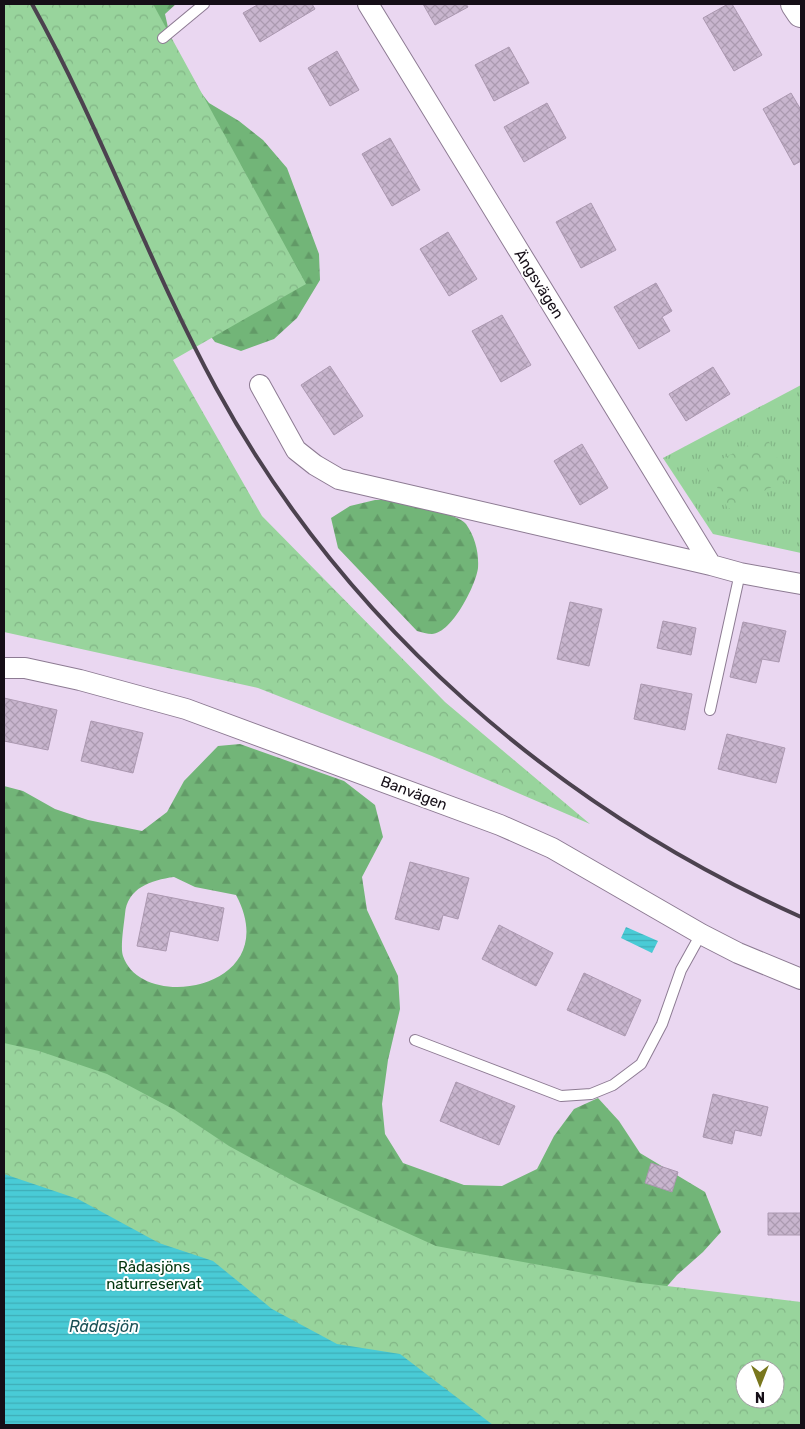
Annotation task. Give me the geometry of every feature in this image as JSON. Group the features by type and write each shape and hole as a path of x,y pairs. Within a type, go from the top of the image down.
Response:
{"street":[{"name":"Ängsvägen","path":"368,4 712,565"},
{"path":"796,4 801,13"},
{"path":"260,385 296,450 315,465 339,479 740,573 801,584"},
{"name":"Banvägen","path":"4,668 24,668 80,680 186,709 445,804 552,848 701,934 738,953 801,979"}],"lane":[{"path":"163,38 204,4"},
{"path":"710,710 740,573"},
{"path":"415,1040 561,1096 591,1094 613,1085 641,1064 662,1024 681,970 701,934"}],"green space":[{"path":"4,4 153,4 306,284 173,360 262,516 445,702 590,824 432,756 258,688 4,632"},
{"path":"49,4 176,4 165,14 175,59 209,103 239,121 263,140 287,168 319,254 320,280 297,318 274,339 241,351 215,342 195,316"},
{"path":"801,385 801,553 713,534 663,458"},
{"path":"766,436 788,479 728,509 707,467"},
{"path":"375,500 398,500 445,513 462,520 472,534 478,556 476,576 462,607 440,632 432,634 417,631 338,548 331,518 350,506"},
{"path":"240,744 344,781 375,805 383,837 362,877 367,910 398,976 400,1009 388,1060 382,1104 385,1134 403,1163 464,1185 502,1186 537,1169 554,1136 574,1109 598,1098 619,1121 640,1153 705,1192 721,1232 703,1252 677,1275 647,1309 4,1174 4,786 23,791 55,809 88,820 142,831 167,812 184,781 218,746","holes":["174,877 195,887 236,895 246,927 242,952 227,971 205,983 180,987 156,984 135,974 122,952 125,914 130,898 142,887 165,878"]},
{"name":"Rådasjöns naturreservat","path":"4,1043 39,1051 107,1074 175,1110 229,1146 299,1184 436,1246 633,1282 801,1302 801,1425 4,1425"}],"water":[{"path":"626,927 658,941 652,953 621,938"},
{"name":"Rådasjön","path":"4,1174 78,1199 159,1243 213,1261 272,1309 337,1344 400,1354 493,1425 4,1425"}],"building":[{"path":"259,4 312,4 315,9 260,42 243,13"},
{"path":"423,4 466,4 468,7 435,25"},
{"path":"728,4 732,4 762,55 734,71 703,18"},
{"path":"509,47 529,83 494,101 475,65"},
{"path":"337,51 359,90 330,106 308,68"},
{"path":"791,93 801,110 801,161 794,165 763,109"},
{"path":"547,103 566,138 524,162 504,127"},
{"path":"390,138 420,190 392,206 362,154"},
{"path":"591,203 616,250 581,268 556,222"},
{"path":"448,232 477,279 449,296 420,249"},
{"path":"656,283 672,311 662,317 670,331 639,349 614,307"},
{"path":"502,315 531,365 501,382 472,331"},
{"path":"330,366 363,416 334,435 301,385"},
{"path":"713,367 730,394 686,421 669,394"},
{"path":"582,444 608,488 580,505 554,461"},
{"path":"570,602 602,609 589,666 557,659"},
{"path":"663,621 696,628 691,655 657,648"},
{"path":"743,622 786,631 779,662 762,659 756,683 730,677"},
{"path":"641,684 692,694 685,730 634,719"},
{"path":"4,698 57,710 48,750 4,741"},
{"path":"91,721 143,733 133,773 81,761"},
{"path":"727,734 785,748 776,783 718,769"},
{"path":"410,862 469,878 458,919 443,915 439,930 395,919"},
{"path":"148,893 224,908 218,941 170,931 166,951 137,946"},
{"path":"499,925 553,953 536,986 482,959"},
{"path":"584,973 641,1000 625,1036 567,1010"},
{"path":"456,1082 515,1106 499,1145 440,1121"},
{"path":"713,1094 768,1107 761,1136 735,1130 732,1144 703,1137"},
{"path":"651,1163 678,1172 672,1192 645,1183"},
{"path":"768,1213 801,1213 801,1235 768,1235"}],"railway":[{"path":"32,4 57,51 168,293 216,388 268,474 327,555 393,631 465,700 542,764 624,821 711,872 801,917"}]}
